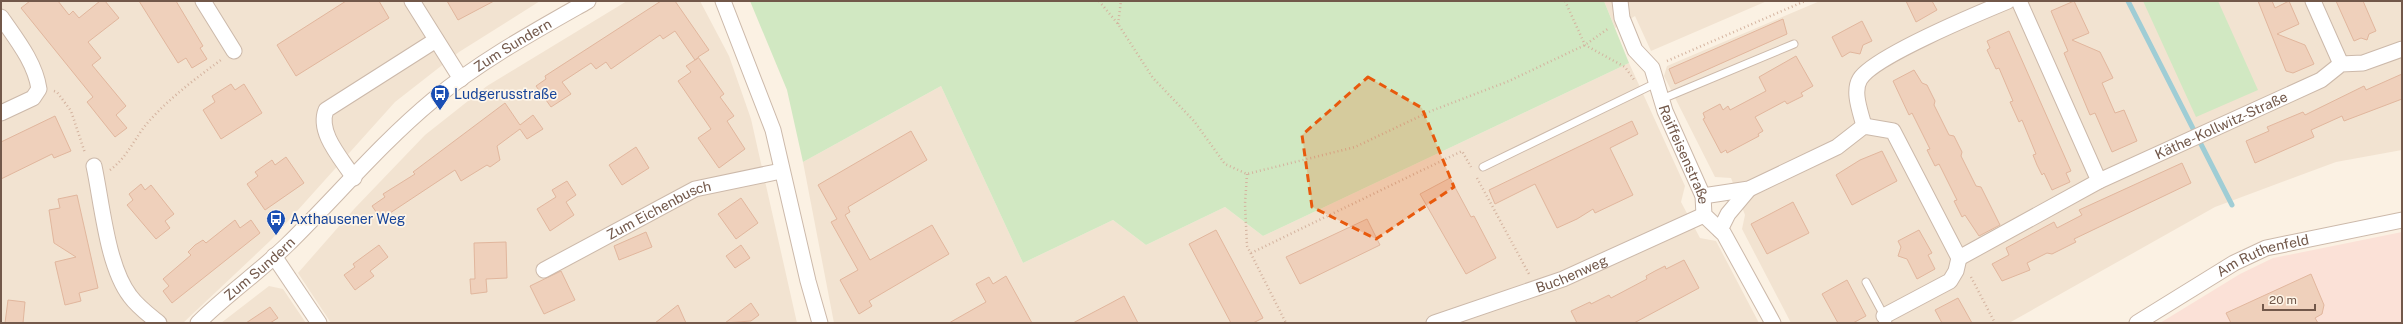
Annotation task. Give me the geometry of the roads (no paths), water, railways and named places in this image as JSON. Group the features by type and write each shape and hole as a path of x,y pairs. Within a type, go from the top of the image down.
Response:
{"street":[{"path":"202,1 234,51"},
{"path":"412,1 461,79"},
{"name":"Zum Sundern","path":"198,323 218,303 274,256 354,178 401,127 461,79 507,48 588,1"},
{"path":"723,1 772,130 820,323"},
{"name":"Raiffeisenstraße","path":"1620,1 1622,18 1635,50 1652,68 1662,99 1703,196 1704,215 1724,234 1773,323"},
{"path":"1864,126 1858,92 1859,80 1870,67 1951,26 2008,1"},
{"path":"2019,1 2099,181"},
{"path":"2313,1 2341,64 2363,63 2402,49"},
{"path":"1,17 26,55 37,76 39,89 33,98 1,113"},
{"path":"354,178 324,130 322,120 326,110 436,40"},
{"name":"Käthe-Kollwitz-Straße","path":"1886,320 1950,281 1958,264 2099,181 2321,80 2341,64"},
{"path":"1703,196 1749,189 1837,147 1864,126 1893,131 1958,264"},
{"name":"Zum Eichenbusch","path":"544,270 695,189 781,171"},
{"path":"95,173 109,244 120,278 130,296 146,314 159,323"},
{"path":"1720,230 1728,214 1749,189"},
{"name":"Buchenweg","path":"1434,323 1562,279 1704,215"},
{"name":"Am Ruthenfeld","path":"2137,323 2234,263 2266,248 2402,220"},
{"path":"274,256 319,323"}],"lane":[{"path":"1662,99 1794,44"},
{"path":"1483,167 1656,83"},
{"path":"1866,282 1886,320"}],"waterway":[{"path":"2128,1 2232,205"}],"place":[{"name":"Ludgerusstraße","path":"440,111"},
{"name":"Axthausener Weg","path":"276,236"}]}
